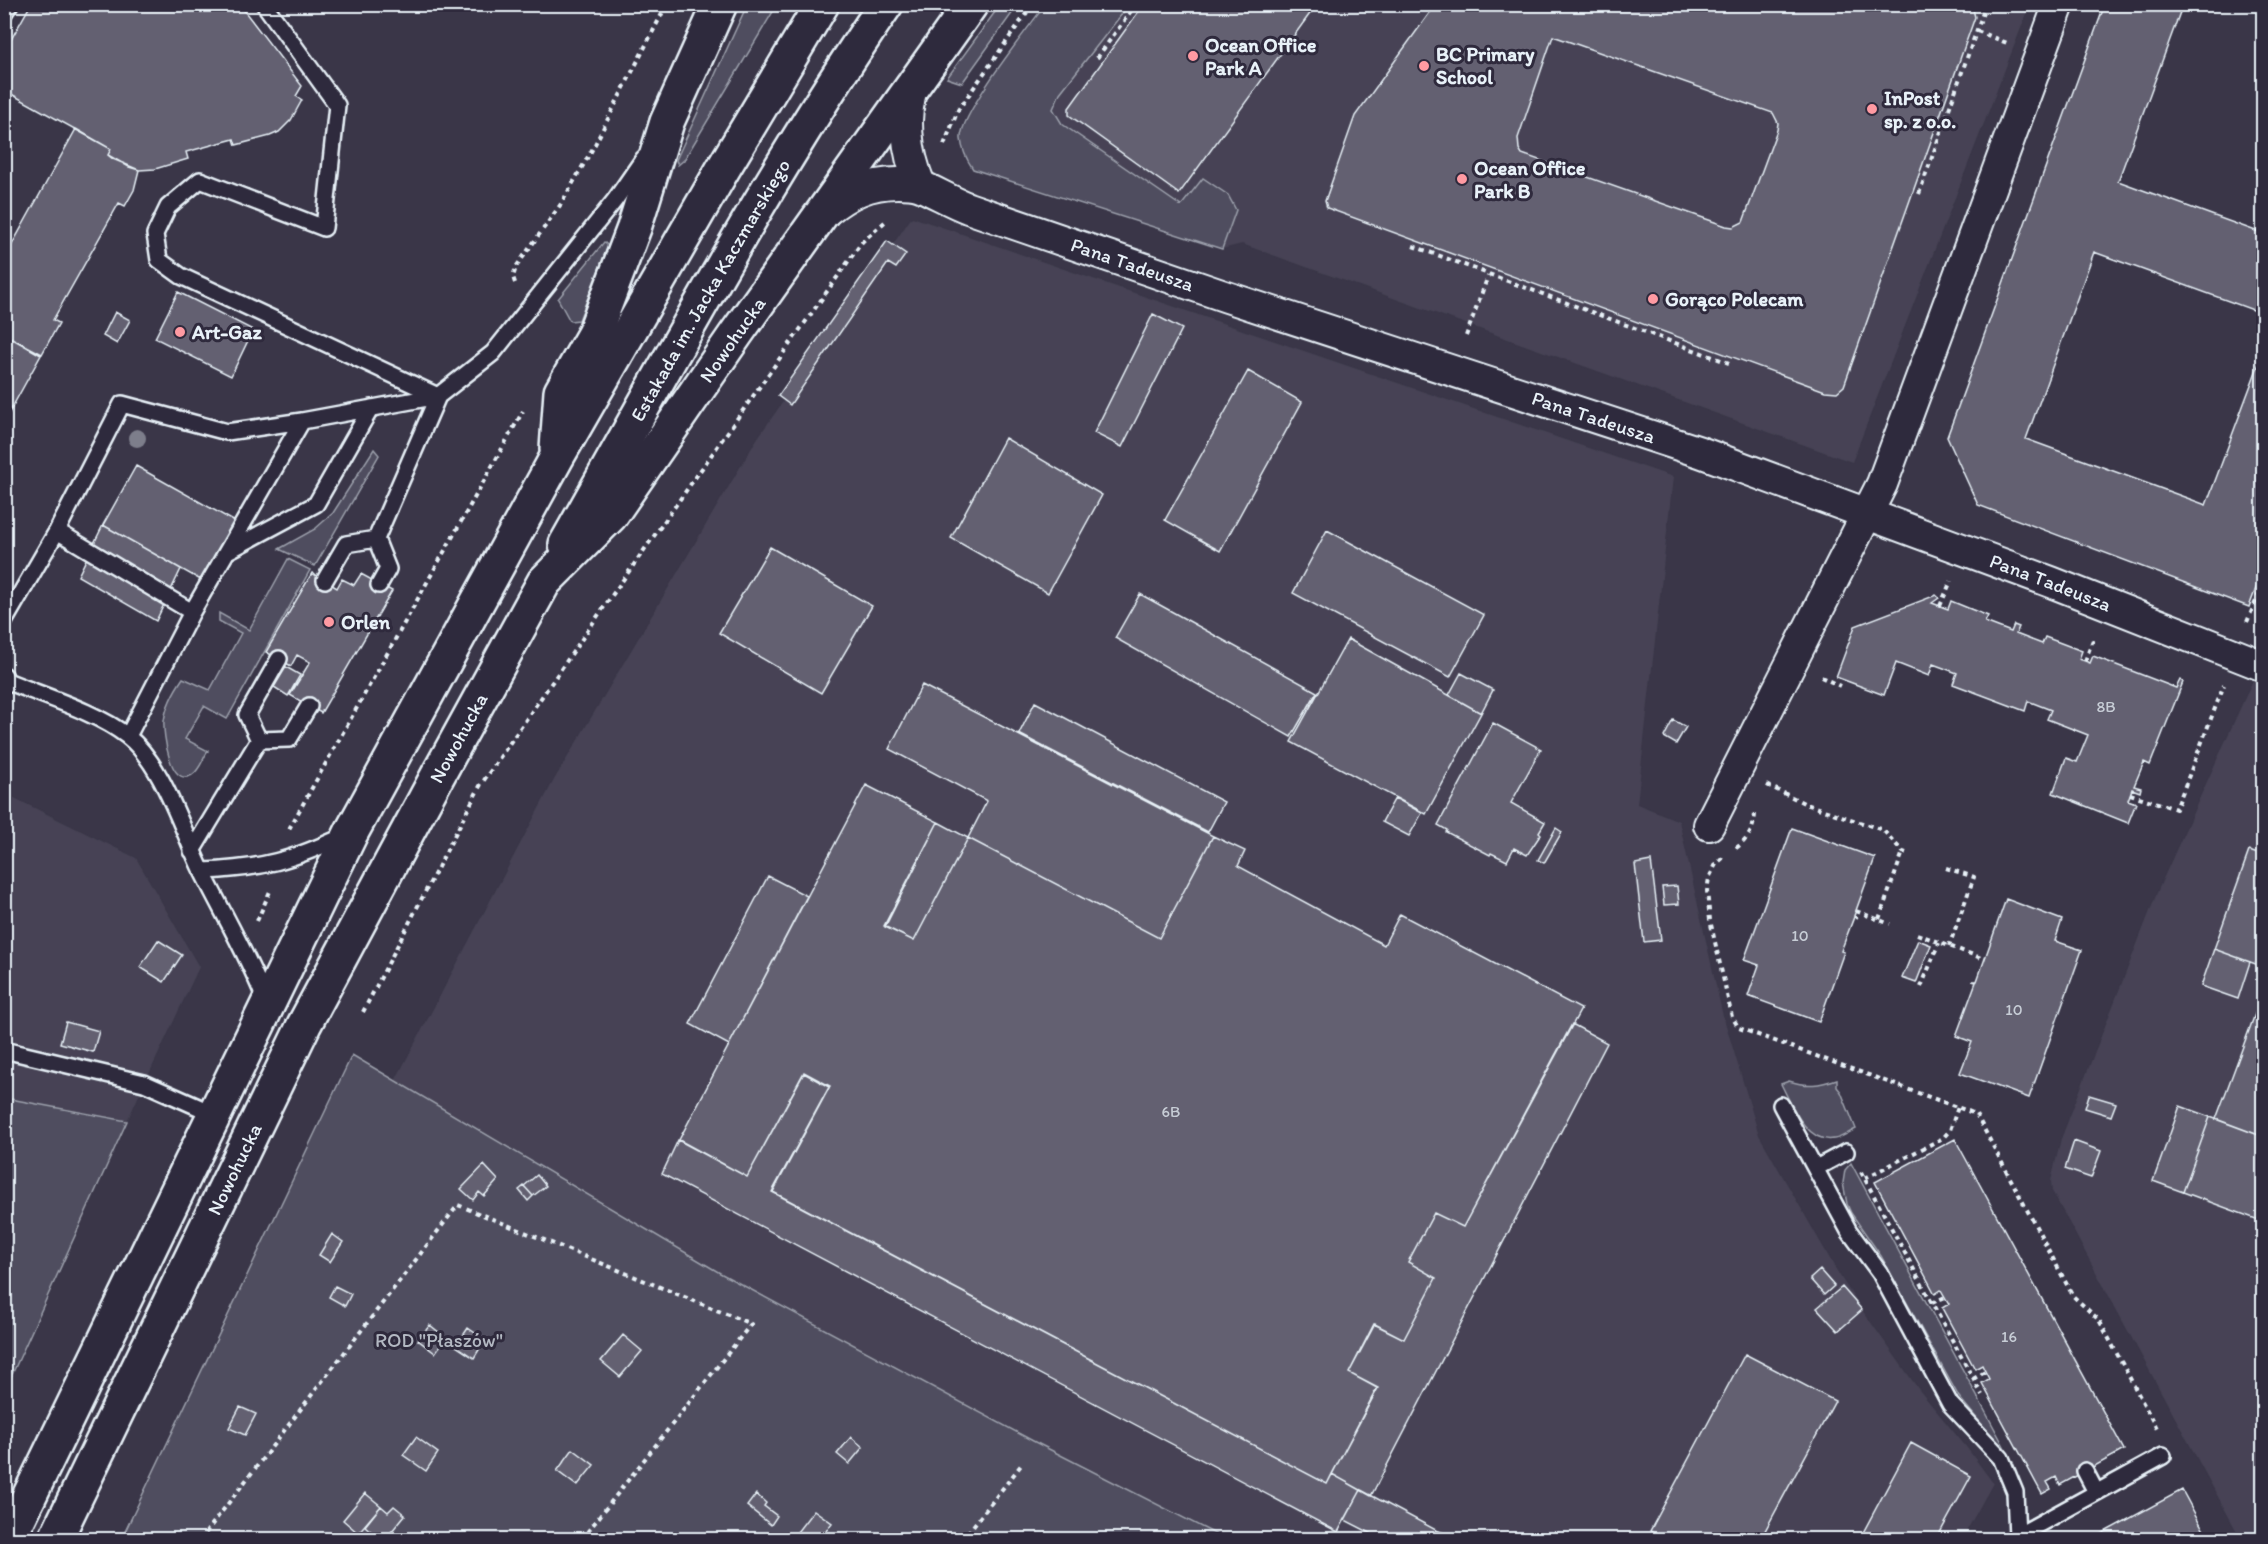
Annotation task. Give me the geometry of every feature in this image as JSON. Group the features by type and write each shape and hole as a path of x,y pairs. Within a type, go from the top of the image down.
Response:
{"main road":[{"path":"557,457 561,392 594,334 634,228 667,122 720,4"},
{"path":"8,1539 351,833 557,457 723,169 822,4"},
{"name":"Estakada im. Jacka Kaczmarskiego","path":"544,582 778,171 886,4"},
{"name":"Nowohucka","path":"55,1539 304,1025 544,582 611,515 971,4"}],"street":[{"path":"1709,825 1882,484 2059,4"},
{"path":"913,85 908,105 907,132 911,161 920,185"},
{"name":"Pana Tadeusza","path":"821,214 838,201 866,187 889,183 920,185 946,200 990,216 1227,297 1656,437 1868,513 2264,666"}],"lane":[{"path":"4,13 10,4"},
{"path":"264,4 337,105 324,228 200,180 168,207 155,234 159,260 181,276 438,396"},
{"path":"4,622 57,531 123,404 227,432 438,396 493,353 615,200 667,122"},
{"path":"380,585 388,568 376,539 438,396"},
{"path":"227,552 316,504 371,408"},
{"path":"128,736 192,612 302,421"},
{"path":"57,531 192,612"},
{"path":"325,580 346,544 376,539"},
{"path":"259,740 247,715 279,659"},
{"path":"4,675 7,681 96,717 128,736 157,771 192,851 243,947 267,1004"},
{"path":"259,740 289,739 309,706"},
{"path":"192,851 259,740"},
{"path":"202,871 241,870 275,864 312,851 351,833"},
{"path":"4,1050 144,1083 214,1114"},
{"path":"1781,1106 1849,1231 1880,1272 1950,1404 2001,1458 2015,1492 2013,1538"},
{"path":"1816,1167 1845,1152"},
{"path":"2013,1538 2163,1456"},
{"path":"2085,1471 2096,1492"}],"path":[{"path":"516,285 513,277 516,267 561,204 593,148 667,4"},
{"path":"944,147 958,110 1033,4"},
{"path":"1097,58 1136,4"},
{"path":"1919,194 1986,4"},
{"path":"1977,31 2010,44"},
{"path":"363,1012 480,786 862,242 893,215"},
{"path":"1413,246 1488,276 1730,363"},
{"path":"1466,336 1488,276"},
{"path":"287,831 525,407"},
{"path":"1940,606 1955,572"},
{"path":"2246,623 2264,582"},
{"path":"2085,661 2095,636"},
{"path":"1815,674 1840,686"},
{"path":"2130,794 2176,809 2227,676"},
{"path":"1758,781 1806,804 1883,830 1903,852 1910,854"},
{"path":"1754,807 1755,818 1745,842 1716,864 1709,878 1707,891 1710,920 1732,1017 1739,1028 1976,1114 2073,1296 2099,1320 2158,1432"},
{"path":"1879,919 1903,852"},
{"path":"1946,868 1974,877 1949,946"},
{"path":"254,929 272,887"},
{"path":"1856,911 1890,924"},
{"path":"1917,934 1984,959"},
{"path":"1921,987 1939,942"},
{"path":"1865,1178 1943,1138 1950,1130 1959,1107"},
{"path":"1860,1169 1984,1399"},
{"path":"200,1539 458,1205 751,1324 581,1539"},
{"path":"1932,1303 1945,1297"},
{"path":"1973,1378 1985,1372"},
{"path":"962,1539 1022,1464"}],"shaded area":[{"path":"1045,5 2030,5 1852,462 1242,244 1222,249 973,169 966,159 960,137"},
{"path":"912,217 1673,477 1637,804 1679,821 1722,1012 1759,1135 1838,1273 1862,1310 1919,1390 1993,1483 1962,1539 1225,1539 1033,1441 720,1273 395,1081 554,780 757,439"},
{"path":"2263,658 2263,1539 2241,1539 2052,1191 2051,1181 2061,1139 2159,888"},
{"path":"4,793 136,858 199,967 127,1121 5,1098"}],"green space":[{"path":"747,5 777,5 684,160 678,165 676,160"},
{"path":"1000,5 1018,5 962,83 947,78"},
{"path":"1045,5 1129,5 1060,93 1053,109 1062,124 1181,206 1203,178 1228,195 1236,210 1222,249 973,169 962,147 963,127 982,92"},
{"path":"604,242 608,246 579,320 570,321 558,299"},
{"path":"374,449 379,455 315,566 279,549 315,529 333,513"},
{"path":"288,559 310,570 227,719 204,706 185,739 208,751 195,773 184,777 178,774 169,758 164,728 167,710 174,693 183,678 210,690 241,633 219,621 219,613 249,630"},
{"name":"ROD \"Płaszów\"","path":"352,1055 720,1273 1033,1441 1225,1539 121,1540"},
{"path":"1837,1079 1837,1087 1856,1129 1834,1139 1824,1139 1815,1135 1801,1121 1781,1084 1789,1081 1802,1084 1825,1083"},
{"path":"4,1098 127,1121 5,1390"},
{"path":"1851,1163 2012,1461 1959,1397 1881,1256 1851,1213 1843,1183 1845,1170"}],"building":[{"path":"31,4 239,4 302,86 296,96 302,100 291,120 279,132 270,136 236,145 234,139 186,152 188,159 155,169 139,170 129,167 108,155 111,149 4,90 4,52"},
{"name":"Ocean Office Park A","path":"1144,4 1317,4 1179,194 1069,115 1069,108"},
{"name":"Ocean Office Park B","path":"1436,4 1962,4 1973,9 1975,17 1844,386 1837,392 1825,391 1327,208 1325,201 1355,116","holes":["1553,36 1773,113 1778,123 1777,130 1743,222 1733,227 1522,154 1519,149 1518,138"]},
{"path":"2105,4 2183,4 2118,181 2264,234 2264,314 2094,252 2026,439 2206,505 2264,350 2264,567 2249,607 1978,505 1947,437"},
{"path":"76,129 111,149 108,155 113,159 139,170 134,190 125,206 119,203 53,320 59,323 42,354 4,334 4,259"},
{"path":"887,241 906,254 896,268 888,263 790,405 778,396"},
{"path":"178,292 253,330 231,376 155,338"},
{"path":"115,312 130,320 117,344 103,336"},
{"path":"1153,314 1182,329 1122,447 1094,433"},
{"path":"4,334 41,355 4,422"},
{"path":"1248,371 1302,402 1220,551 1165,520"},
{"path":"1005,438 1102,495 1048,593 951,538"},
{"path":"136,466 239,524 206,583 103,525"},
{"path":"103,525 181,569 156,621 78,576"},
{"path":"1327,530 1484,615 1450,677 1293,593"},
{"path":"770,547 872,606 821,693 719,633"},
{"name":"Orlen","path":"312,573 337,588 342,579 354,585 361,574 392,591 321,713 290,695 310,662 297,655 291,666 266,652"},
{"path":"1140,594 1317,692 1291,737 1115,638"},
{"path":"1936,595 1939,598 1932,603 1948,609 1951,601 1988,616 1985,622 2011,632 2014,625 2019,627 2016,634 2042,644 2045,637 2082,651 2079,659 2090,663 2093,656 2176,688 2180,680 2183,682 2150,765 2144,762 2134,786 2141,788 2140,792 2132,789 2128,800 2136,803 2128,823 2053,793 2066,758 2077,762 2088,735 2047,719 2051,710 2028,701 2025,711 1953,684 1957,673 1933,664 1929,676 1896,663 1884,695 1836,677 1855,626"},
{"path":"1348,639 1481,713 1426,814 1291,742"},
{"path":"286,667 300,675 288,696 274,687"},
{"path":"1461,673 1493,690 1481,713 1449,695"},
{"path":"922,685 1213,836 1159,938 968,838 987,801 889,749"},
{"path":"1035,702 1224,802 1208,832 1019,734"},
{"path":"1673,720 1686,727 1676,744 1664,737"},
{"path":"1493,723 1541,749 1511,803 1545,822 1539,832 1541,834 1527,855 1514,848 1507,861 1491,853 1490,855 1446,832 1447,830 1438,825"},
{"path":"866,785 938,822 884,926 914,941 968,838 1159,938 1213,836 1245,851 1238,866 1384,945 1400,914 1581,1009 1463,1227 1434,1213 1408,1262 1436,1278 1404,1339 1374,1324 1349,1373 1377,1388 1327,1484 773,1192 830,1086 804,1072 747,1177 679,1140"},
{"path":"1395,798 1422,813 1409,836 1382,822"},
{"path":"938,822 968,838 914,941 885,927"},
{"path":"1556,828 1562,832 1544,863 1538,860"},
{"path":"1792,828 1875,858 1854,916 1858,918 1854,917 1841,951 1844,952 1819,1022 1748,996 1759,965 1744,960"},
{"path":"2249,851 2264,856 2264,967 2214,949"},
{"path":"1651,861 1661,940 1644,942 1635,864"},
{"path":"768,876 807,896 729,1045 690,1024"},
{"path":"1677,886 1679,904 1664,905 1662,887"},
{"path":"2006,899 2062,920 2055,941 2082,950 2029,1098 1960,1073 1972,1042 1956,1036 1976,982 1972,981 1977,981"},
{"path":"158,940 182,955 164,982 140,967"},
{"path":"1918,940 1931,945 1916,983 1902,978"},
{"path":"2214,949 2250,962 2238,999 2201,986"},
{"path":"2264,990 2264,1137 2216,1119"},
{"path":"66,1022 99,1031 93,1052 60,1043"},
{"path":"1572,1024 1607,1043 1371,1496 1332,1474 1378,1388 1349,1373 1375,1324 1404,1339 1436,1278 1408,1262 1434,1213 1463,1227"},
{"path":"804,1073 829,1087 772,1192 1327,1484 1332,1474 1361,1490 1338,1532 662,1174 678,1140 747,1177"},
{"path":"2089,1095 2116,1103 2111,1116 2085,1108"},
{"path":"2180,1106 2210,1117 2183,1192 2153,1181"},
{"path":"2210,1117 2264,1137 2264,1222 2183,1192"},
{"path":"1955,1139 2124,1450 2060,1485 2056,1477 2047,1482 2051,1489 2042,1494 1982,1383 1989,1379 1982,1365 1975,1369 1942,1308 1949,1304 1941,1290 1935,1294 1875,1182"},
{"path":"2074,1141 2101,1151 2091,1178 2065,1169"},
{"path":"484,1165 498,1180 484,1196 479,1192 473,1200 461,1189"},
{"path":"537,1175 546,1186 533,1196 524,1186"},
{"path":"524,1186 533,1196 528,1201 519,1190"},
{"path":"332,1234 343,1242 330,1262 319,1255"},
{"path":"1820,1270 1834,1286 1824,1295 1810,1279"},
{"path":"335,1286 351,1294 345,1306 329,1297"},
{"path":"1842,1287 1862,1310 1838,1331 1817,1308"},
{"path":"430,1325 446,1338 435,1353 418,1340"},
{"path":"468,1328 485,1340 474,1358 456,1346"},
{"path":"623,1335 642,1351 620,1377 601,1361"},
{"path":"1745,1354 1835,1401 1760,1540 1665,1540 1650,1531"},
{"path":"240,1407 256,1414 245,1435 229,1428"},
{"path":"416,1437 438,1453 426,1471 403,1455"},
{"path":"851,1437 863,1447 849,1464 837,1454"},
{"path":"1911,1443 1971,1476 1936,1540 1859,1540"},
{"path":"573,1449 594,1465 577,1486 557,1471"},
{"path":"1361,1490 1436,1530 1431,1540 1384,1540 1345,1520"},
{"path":"2182,1490 2209,1540 2090,1540"},
{"path":"365,1493 381,1506 358,1533 343,1520"},
{"path":"756,1494 766,1503 764,1506 777,1516 771,1525 747,1506"},
{"path":"381,1506 388,1512 394,1506 405,1515 387,1537 389,1540 370,1540 374,1534 365,1526"},
{"path":"814,1510 832,1523 819,1540 807,1540 797,1532"},
{"path":"1436,1530 1463,1540 1431,1540"}],"place":[{"name":"Ocean Office Park A","path":"1193,56"},
{"name":"BC Primary School","path":"1424,66"},
{"name":"InPost sp. z o.o.","path":"1872,109"},
{"name":"Ocean Office Park B","path":"1462,179"},
{"name":"Gorąco Polecam","path":"1653,299"},
{"name":"Art-Gaz","path":"180,332"},
{"name":"Orlen","path":"329,622"}]}
